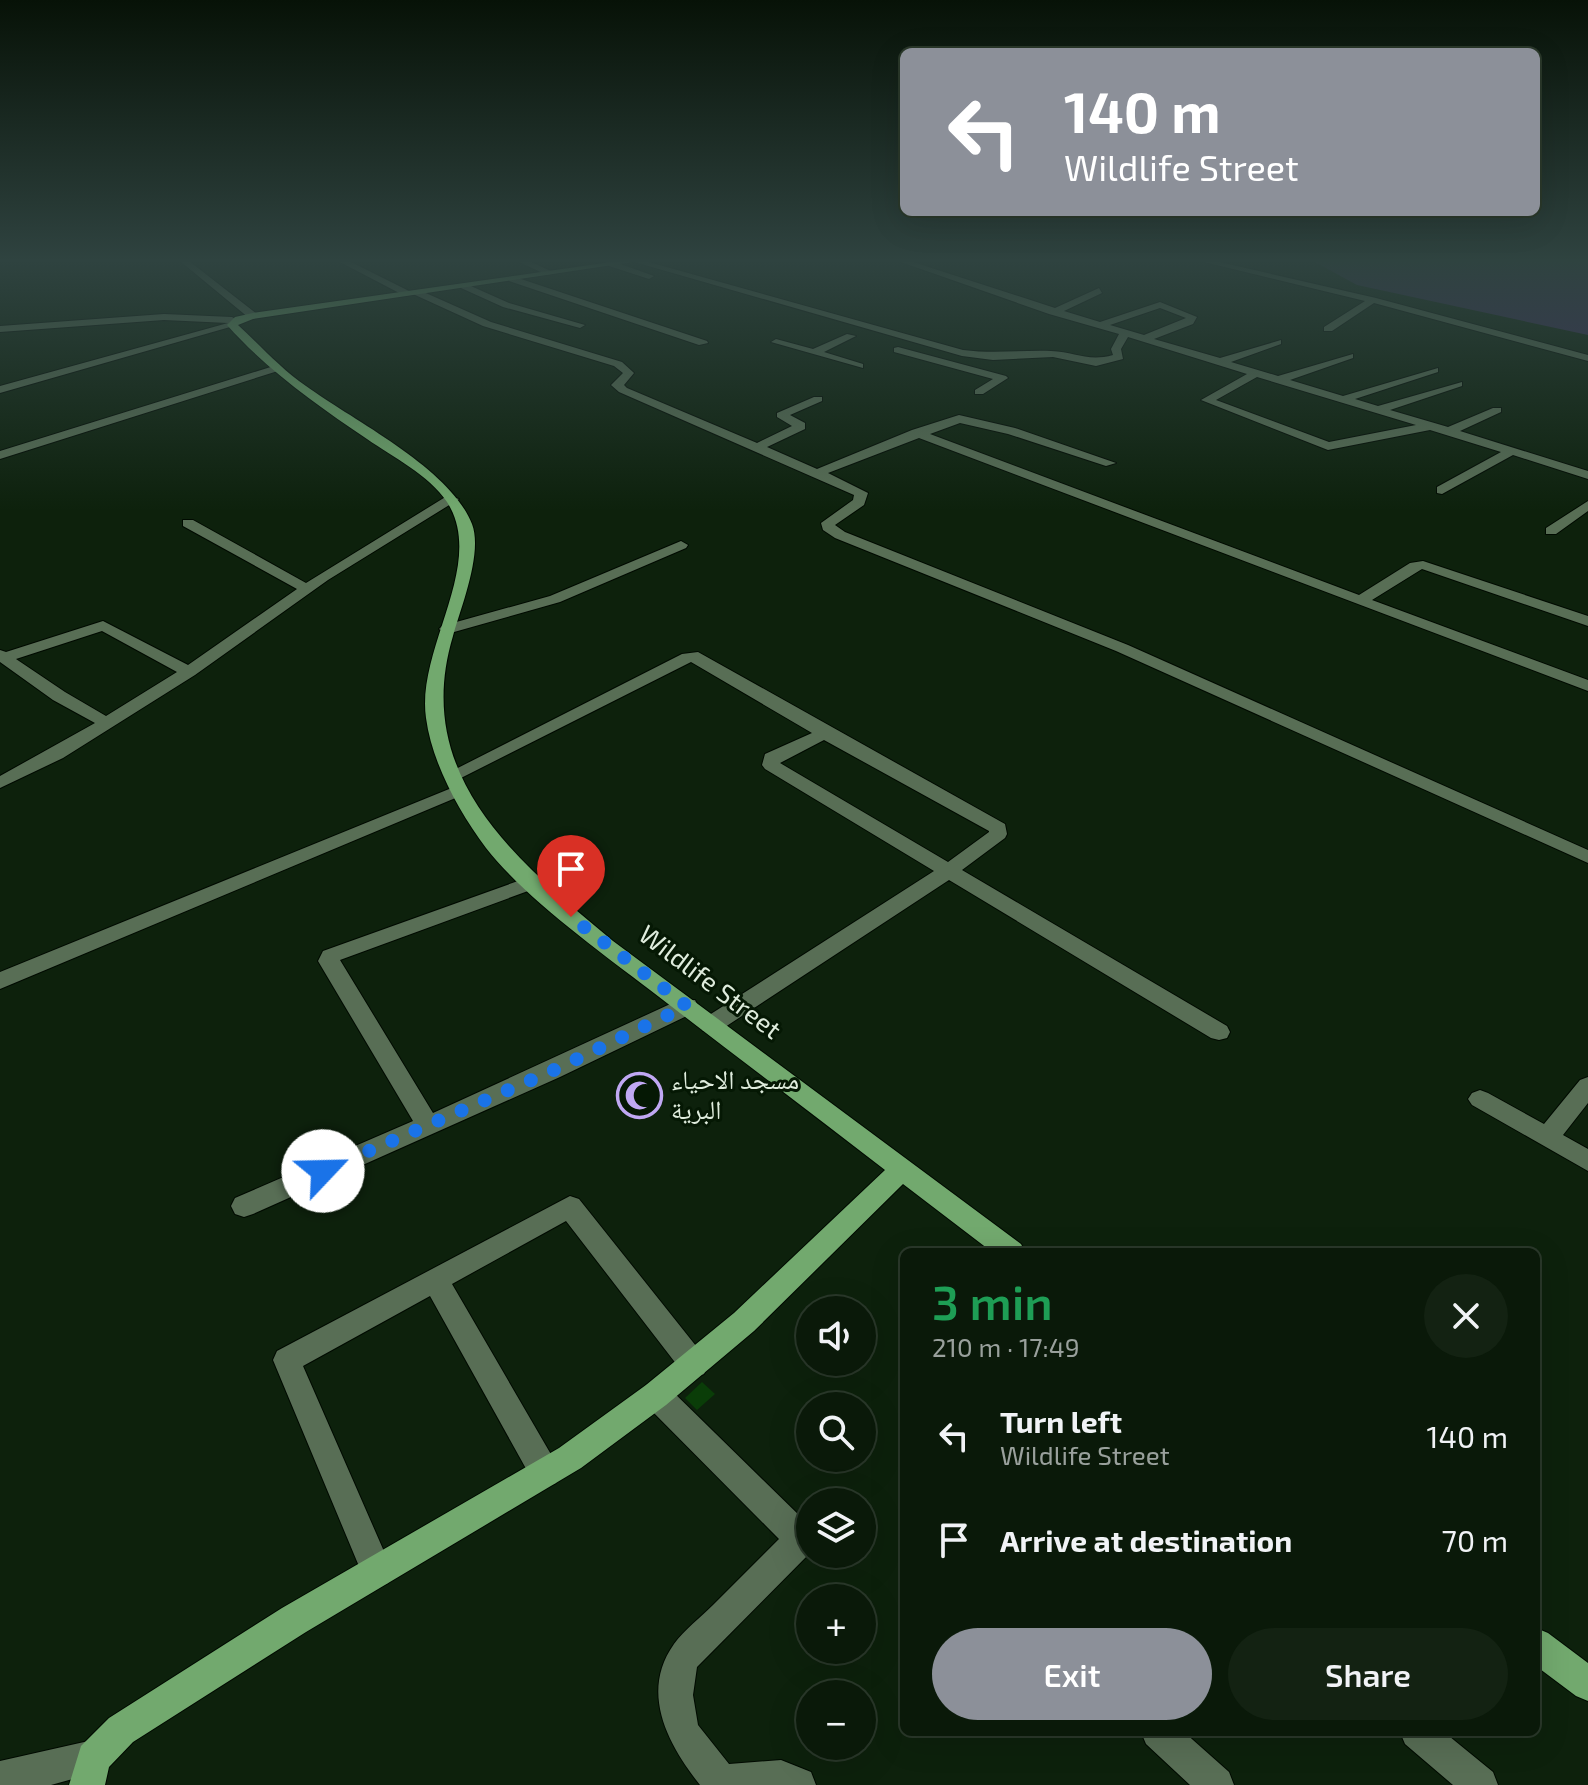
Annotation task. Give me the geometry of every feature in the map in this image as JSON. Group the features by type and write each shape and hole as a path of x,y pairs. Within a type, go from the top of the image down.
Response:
{"main road":[{"name":"Wildlife Street","path":"259,344 277,368 324,405 432,478 452,499 466,526 462,580 436,672 434,717 456,782 494,845 606,946 1007,1248"},
{"path":"90,1772 121,1730 377,1572 545,1473 656,1395 744,1322 902,1169"},
{"path":"1540,1648 1588,1684"}],"street":[{"path":"0,390 157,344"},
{"path":"553,344 618,364 629,373 617,385 623,390 861,493 859,502 828,523 828,527 840,535 997,601 1122,648 1588,857"},
{"path":"784,344 859,366"},
{"path":"814,353 833,344"},
{"path":"934,344 976,356 1053,354 1090,362 1107,362 1119,357 1116,349 1119,344"},
{"path":"1162,344 1347,398 1588,475"},
{"path":"1214,360 1269,344"},
{"path":"1543,344 1584,355"},
{"path":"891,348 1002,378 979,392"},
{"path":"1281,379 1349,356"},
{"path":"1214,360 1232,385"},
{"path":"0,455 277,368"},
{"path":"1347,398 1434,370"},
{"path":"1256,373 1207,400 1328,446 1431,426"},
{"path":"1381,409 1458,384"},
{"path":"758,447 799,429 802,424 781,415 818,399"},
{"path":"1450,431 1497,410"},
{"path":"817,473 953,419 966,419 1110,463"},
{"path":"916,433 1588,686"},
{"path":"1442,490 1511,451"},
{"path":"1567,468 1588,457"},
{"path":"0,783 107,723 189,672 388,535 452,499"},
{"path":"1551,531 1588,505"},
{"path":"188,523 307,589"},
{"path":"447,629 555,599 681,545"},
{"path":"1361,600 1415,566 1423,565 1588,621"},
{"path":"2,656 103,626 189,672"},
{"path":"2,656 59,696 107,723"},
{"path":"0,981 456,782 692,657 698,657 825,733 998,828 998,834 948,871 711,1025"},
{"path":"825,733 771,758 771,765 1219,1032"},
{"path":"427,1124 370,1034 329,961 330,956 532,882"},
{"path":"244,1206 552,1071 687,1006"},
{"path":"1547,1138 1588,1086"},
{"path":"1480,1099 1588,1161"},
{"path":"377,1572 287,1360 570,1207 694,1365"},
{"path":"435,1279 545,1473"},
{"path":"656,1395 795,1533 799,1542 798,1547 685,1656 679,1670 677,1697 685,1737 710,1770 724,1781 779,1778 798,1785"},
{"path":"1162,1736 1216,1785"},
{"path":"1422,1736 1480,1785"},
{"path":"0,1779 90,1772"}],"building":[{"path":"702,1382 715,1394 697,1410 685,1398"}],"place":[{"name":"مسجد الاحياء البرية","path":"640,1095"}],"route":[{"path":"323,1171 552,1071 687,1006 571,917"}]}
